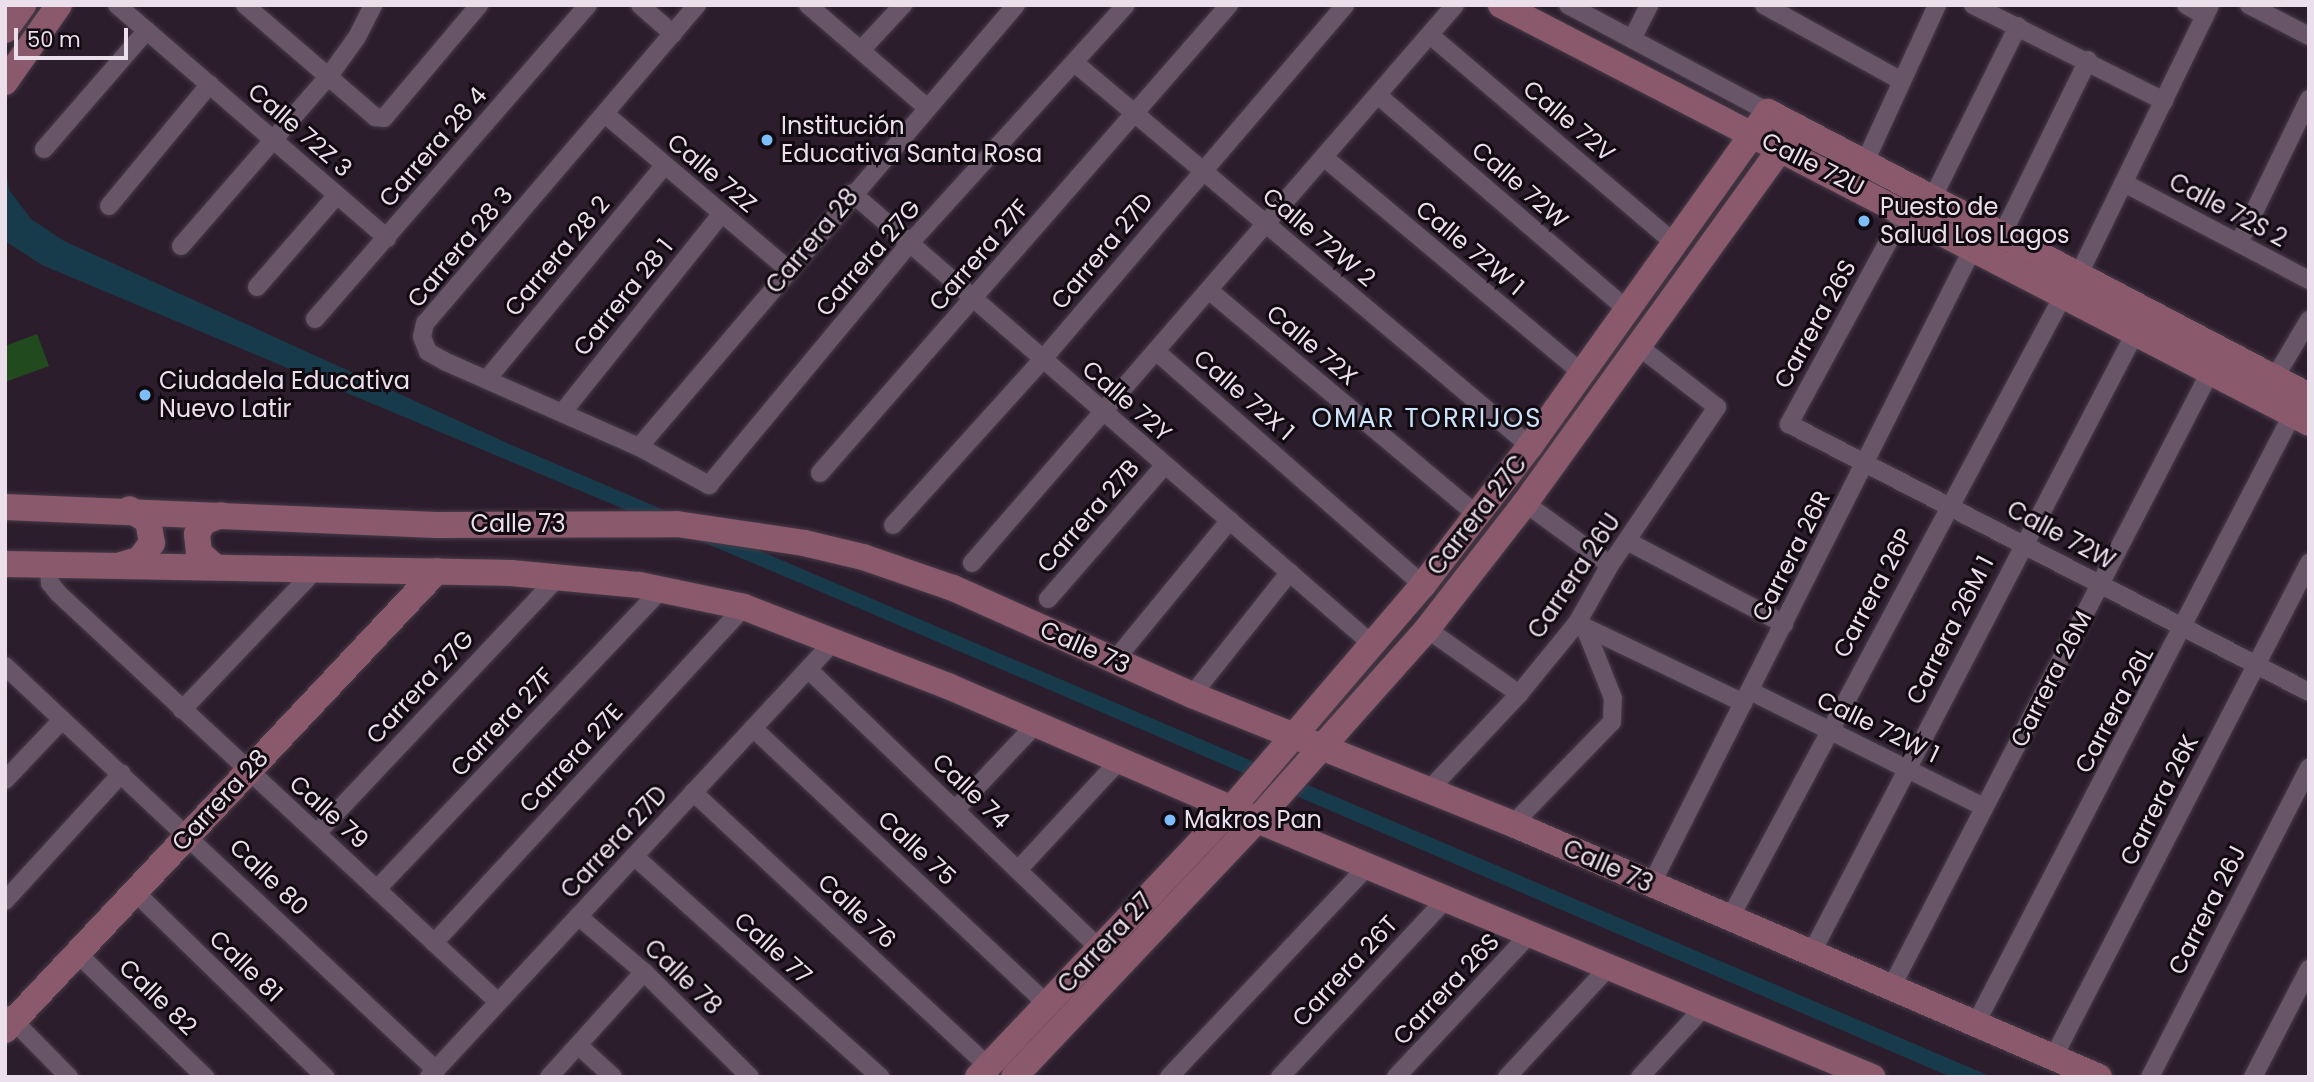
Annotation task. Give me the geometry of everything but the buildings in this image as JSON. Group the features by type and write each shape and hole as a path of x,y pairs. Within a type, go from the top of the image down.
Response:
{"main road":[{"path":"5,30 23,5"},
{"name":"Calle 72U","path":"1501,5 1753,134 1788,137 1864,164 2002,235 2135,333 2210,372 2303,411"},
{"path":"5,82 53,14"},
{"name":"Calle 72U","path":"1768,112 1788,137 1905,211 1973,248 2071,284 2274,379 2303,411"},
{"name":"Carrera 27C","path":"1294,736 1479,517 1768,112"},
{"name":"Carrera 27C","path":"1323,748 1427,629 1525,503 1788,137"},
{"name":"Calle 73","path":"5,507 129,509 437,525 677,524 776,538 909,571 1192,695 1513,824 1892,986 2052,1060 2099,1077"},
{"path":"116,567 139,560 152,542 148,521 129,509"},
{"path":"214,566 199,553 197,534 208,518 221,515"},
{"name":"Calle 73","path":"5,564 318,567 559,576 662,589 744,607 834,640 1231,808 1266,811 1367,867 1872,1077"},
{"name":"Carrera 28","path":"8,1021 436,571"},
{"path":"1231,808 1294,736"},
{"path":"1266,811 1323,748"},
{"name":"Carrera 27","path":"983,1071 1231,808"},
{"name":"Carrera 27","path":"1014,1077 1266,811"}],"street":[{"name":"Calle 72Z 3","path":"117,5 387,238"},
{"path":"245,5 375,117 384,118 479,5"},
{"path":"181,246 329,76 357,37 373,5"},
{"name":"Carrera 28 4","path":"315,319 588,5"},
{"path":"640,5 673,33"},
{"name":"Carrera 28 3","path":"697,5 425,323 422,337 428,352 639,447 709,485"},
{"path":"808,5 926,107"},
{"path":"861,50 903,5"},
{"name":"Carrera 28","path":"639,447 852,193 1016,5"},
{"name":"Carrera 27G","path":"709,485 910,243 1076,64 1126,5"},
{"name":"Carrera 27F","path":"820,473 1229,5"},
{"name":"Carrera 27D","path":"893,524 1043,359 1203,168 1345,5"},
{"path":"972,563 1268,227 1455,5"},
{"name":"Calle 72U","path":"1568,5 1768,112"},
{"path":"1632,39 1649,5"},
{"path":"1764,5 1900,80"},
{"path":"1864,164 1900,80 1937,5"},
{"path":"1973,5 2088,60 2164,101"},
{"path":"2186,5 2208,10"},
{"path":"2249,5 2309,36"},
{"name":"Carrera 26P","path":"1730,918 1948,503 2071,284 2124,183 2208,10"},
{"path":"1932,199 2018,26"},
{"path":"44,149 147,30"},
{"name":"Calle 72V","path":"1430,35 1676,244"},
{"path":"2002,235 2088,60"},
{"name":"Calle 72W 2","path":"1076,64 1203,168 1268,227 1530,446"},
{"path":"108,206 210,84"},
{"name":"Calle 72W","path":"1380,97 1628,310"},
{"path":"2239,243 2309,99"},
{"name":"Calle 72Z","path":"605,114 788,269"},
{"name":"Calle 72W 1","path":"1326,159 1583,373"},
{"name":"Carrera 28 2","path":"487,379 664,166"},
{"name":"Calle 72S 2","path":"2124,183 2309,280"},
{"name":"Calle 72Y","path":"852,193 1372,644"},
{"path":"257,287 337,195"},
{"name":"Carrera 26S","path":"1789,424 1905,211"},
{"name":"Carrera 28 1","path":"562,412 722,213"},
{"name":"Carrera 26R","path":"1651,885 1973,248"},
{"name":"Calle 72X","path":"1211,292 1479,517"},
{"path":"2274,379 2309,320"},
{"name":"Carrera 26M 1","path":"1812,952 1906,767 2135,333"},
{"name":"Carrera 26U","path":"1428,790 1581,625 1610,565 1717,407 1638,346"},
{"name":"Calle 72X 1","path":"1158,353 1423,585"},
{"name":"Carrera 26M","path":"1892,986 2210,372"},
{"name":"Carrera 26L","path":"1975,1025 2303,411"},
{"name":"Calle 72W","path":"1789,424 2024,542 2309,692"},
{"name":"Carrera 27B","path":"1048,599 1164,466"},
{"path":"1525,503 1610,565"},
{"path":"1115,660 1230,520"},
{"path":"1626,541 1784,624"},
{"name":"Carrera 26K","path":"2052,1060 2309,563"},
{"name":"Calle 79","path":"49,566 55,590 498,1002"},
{"path":"182,710 318,567"},
{"path":"1192,695 1290,572"},
{"name":"Carrera 27G","path":"317,833 559,576"},
{"name":"Carrera 27F","path":"378,888 662,589"},
{"name":"Carrera 27E","path":"434,943 744,607"},
{"path":"1581,625 1747,697"},
{"path":"1513,824 1612,722 1616,712 1581,625"},
{"path":"1427,629 1519,694"},
{"name":"Carrera 27D","path":"432,1073 834,640"},
{"name":"Calle 80","path":"5,666 188,834 432,1073"},
{"name":"Calle 74","path":"808,669 1099,948"},
{"name":"Calle 72W 1","path":"1747,697 1828,730 1984,807"},
{"path":"5,780 62,720"},
{"path":"955,810 1036,724"},
{"name":"Calle 75","path":"753,729 1047,1004"},
{"path":"1018,870 1119,761"},
{"name":"Carrera 26J","path":"2150,1077 2309,766"},
{"path":"5,901 122,773"},
{"name":"Calle 76","path":"694,792 983,1071"},
{"name":"Calle 77","path":"634,856 880,1077"},
{"path":"1169,1077 1367,867"},
{"name":"Calle 81","path":"134,891 325,1077"},
{"name":"Carrera 26T","path":"1280,1077 1446,899"},
{"name":"Calle 78","path":"579,916 644,972 750,1077"},
{"name":"Carrera 26S","path":"1396,1077 1531,934"},
{"name":"Calle 82","path":"76,952 205,1077"},
{"path":"1507,1077 1609,967"},
{"path":"2253,1077 2309,969"},
{"path":"549,1077 644,972"},
{"path":"1640,1077 1705,1006"},
{"path":"8,1021 69,1077"},
{"path":"578,1045 613,1077"}],"green space":[{"path":"37,334 49,366 5,382 5,346"}],"water":[{"path":"5,163 9,190 31,219 64,241 507,443 1992,1077 1951,1077 798,582 42,265 5,241"}],"place":[{"name":"Institución Educativa Santa Rosa","path":"767,140"},
{"name":"Puesto de Salud Los Lagos","path":"1864,221"},
{"name":"Ciudadela Educativa Nuevo Latir","path":"145,395"},
{"name":"Makros Pan","path":"1170,820"}],"district":[{"name":"OMAR TORRIJOS","path":"1427,419"}]}
